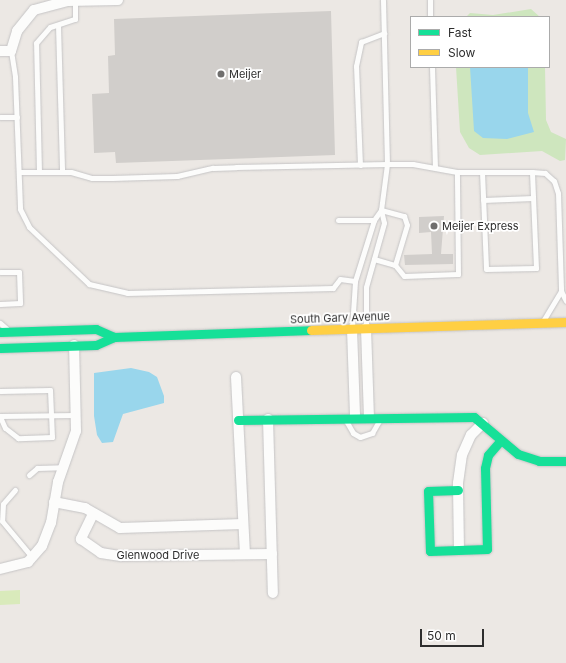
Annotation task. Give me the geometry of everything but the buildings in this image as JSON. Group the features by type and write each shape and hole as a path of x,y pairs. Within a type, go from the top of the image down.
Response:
{"main road":[{"name":"South Gary Avenue","path":"0,348 96,345 114,337 566,322"},
{"name":"South Gary Avenue","path":"4,332 96,329 114,337"},
{"path":"238,420 443,415 474,417 483,423 500,440 526,458 566,461"},
{"path":"458,490 428,491 430,551 487,549 485,468 488,455 500,440"}],"street":[{"path":"0,51 11,51 17,31 34,10 75,1 118,0"},
{"path":"366,328 369,417"},
{"path":"350,418 352,329"},
{"path":"0,568 28,562 44,540 62,467 74,442 76,415 74,345"},
{"path":"236,377 245,554"},
{"path":"268,419 273,593"},
{"path":"459,550 458,490 465,446 483,423"},
{"path":"54,502 85,508 93,514 120,528 243,524"},
{"name":"Glenwood Drive","path":"93,514 81,539 101,553 121,556 272,554"}],"lane":[{"path":"366,328 365,294 384,223 381,210 387,164 383,0"},
{"path":"430,0 430,16"},
{"path":"38,172 34,55 41,35 58,25 75,19 75,1"},
{"path":"58,25 62,172"},
{"path":"360,164 356,66 360,42 384,34"},
{"path":"11,51 17,117 20,209 29,227 89,284 127,293 333,288 340,279 355,281"},
{"path":"432,68 434,166"},
{"path":"0,117 17,117"},
{"path":"19,172 62,172 92,178 163,176 220,167 387,164 434,166 456,172 545,173 554,182 558,193 561,291 566,301"},
{"path":"374,259 395,265 404,276 458,274 456,172"},
{"path":"482,172 486,269 536,268 532,172"},
{"path":"483,200 533,198"},
{"path":"352,329 355,281 374,220 381,210"},
{"path":"381,210 404,216 407,225 395,265"},
{"path":"338,220 374,220"},
{"path":"0,272 19,272 20,303 0,304"},
{"path":"541,323 561,291"},
{"path":"0,323 4,332"},
{"path":"0,391 50,390 51,415 52,437 18,438 5,428 0,416 51,415 76,415"},
{"path":"350,418 353,433 360,437 372,433 380,417"},
{"path":"29,475 37,468 62,467"},
{"path":"15,490 3,504 2,521 32,557"}],"green space":[{"path":"531,9 539,16 467,16 470,13 493,15"},
{"path":"456,68 545,68 546,120 551,132 566,139 565,160 560,161 542,151 480,155 469,148 460,132"},
{"path":"20,590 20,604 0,605 0,591"}],"water":[{"path":"470,68 528,68 528,113 534,132 507,139 483,138 474,131"},
{"path":"131,368 149,372 157,377 164,396 164,403 123,414 113,442 102,443 97,435 94,416 94,373"}],"traffic: fast":[{"path":"0,332 96,329 114,337"},
{"path":"0,348 96,345 114,337 311,330"},
{"path":"238,420 474,417 518,454 539,461 566,461"},
{"path":"458,490 428,491 430,551 487,549 485,468 488,455 500,441"}],"traffic: slow":[{"path":"311,330 566,322"}],"place":[{"name":"Meijer","path":"221,74"},
{"name":"Meijer Express","path":"434,226"}]}
